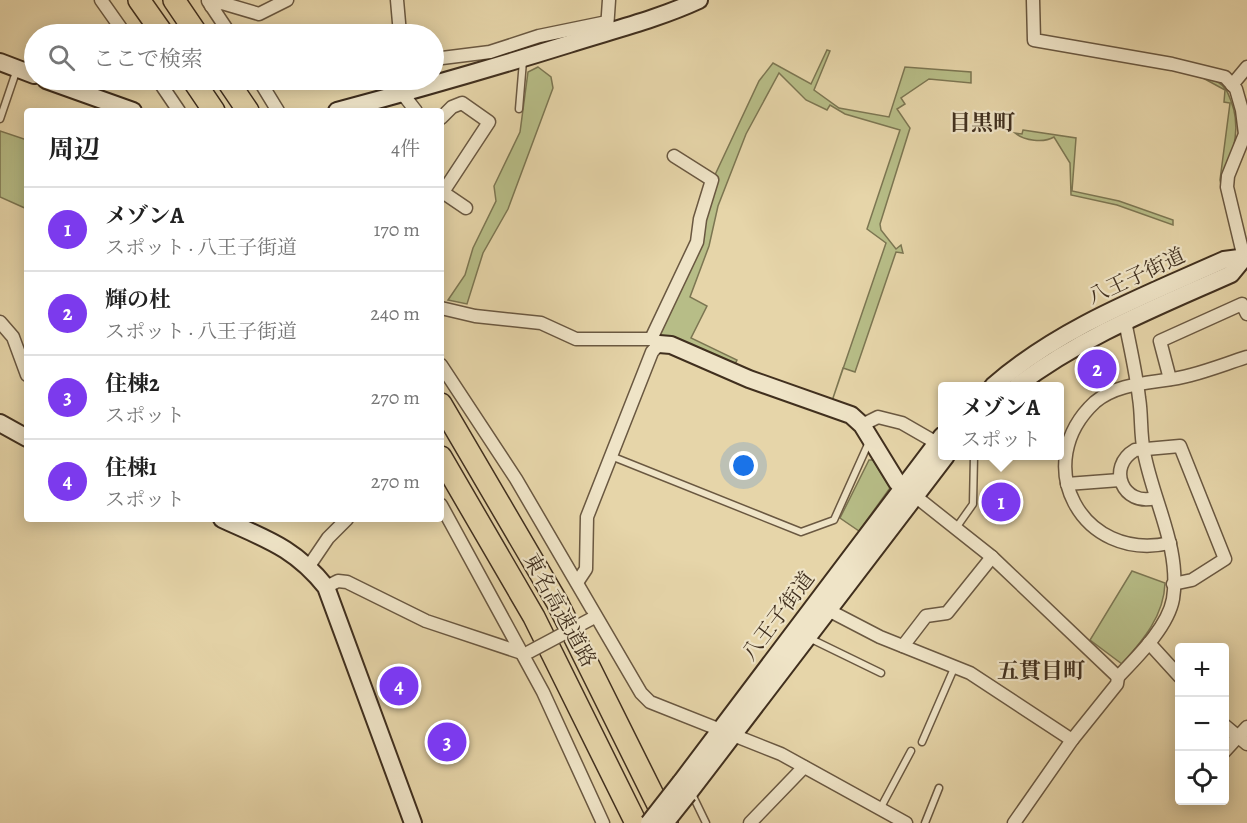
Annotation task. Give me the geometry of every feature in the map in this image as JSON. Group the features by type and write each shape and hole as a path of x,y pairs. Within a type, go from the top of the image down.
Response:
{"highway":[{"path":"139,0 156,24"},
{"path":"174,0 190,24"},
{"path":"200,90 212,108"},
{"path":"234,90 246,108"},
{"name":"東名高速道路","path":"444,409 557,602 666,823"},
{"name":"東名高速道路","path":"444,462 534,617 636,823"}],"street":[{"path":"101,0 117,24"},
{"path":"209,3 222,3 259,14 287,0"},
{"path":"397,0 399,24"},
{"path":"607,28 609,0"},
{"path":"444,78 524,58 607,28 679,9 699,0"},
{"path":"1033,0 1034,40 1172,64 1225,77 1236,89 1245,134 1228,176 1227,187 1245,257"},
{"path":"209,3 223,24"},
{"path":"444,58 490,52 539,36 607,28"},
{"path":"0,62 24,71"},
{"path":"1232,85 1247,67"},
{"path":"70,90 110,107"},
{"path":"165,90 177,108"},
{"path":"265,90 276,108"},
{"path":"346,108 398,90"},
{"path":"405,90 414,108"},
{"path":"444,115 452,107 462,103 489,122 444,189"},
{"path":"578,581 586,569 587,517 696,242 712,180 674,156"},
{"path":"444,193 466,208"},
{"name":"八王子街道","path":"1024,382 1072,348 1125,321 1230,274 1245,257"},
{"name":"八王子街道","path":"999,382 1032,356 1088,322 1224,260 1245,257"},
{"path":"1170,379 1160,341 1242,304 1247,314"},
{"path":"444,309 476,316 541,323 576,339 655,342 671,345 749,379 851,415 909,491 992,557 1118,677"},
{"path":"1014,823 1072,740 1117,684 1118,677 1149,643 1172,601 1170,543 1155,498 1143,449 1137,384 1125,321"},
{"path":"0,322 13,337 24,367"},
{"path":"1170,543 1140,547 1113,540 1101,534 1081,513 1067,483 1070,441 1087,411 1108,394 1137,384 1170,379 1247,357"},
{"path":"444,370 516,479 578,581 594,617 640,693 650,702 726,732 804,767 906,823"},
{"path":"866,432 878,417 902,423 938,443"},
{"path":"0,423 24,436"},
{"path":"1155,498 1146,500 1132,496 1122,486 1120,480 1124,459 1135,450 1180,446 1225,559 1192,580 1173,584"},
{"name":"八王子街道","path":"726,732 828,610 938,451"},
{"path":"1067,483 1120,480"},
{"name":"八王子街道","path":"666,823 686,788 726,732 909,491"},
{"path":"444,510 525,654 603,823"},
{"path":"229,522 279,545 309,566 326,587 414,823"},
{"path":"309,566 328,538 344,522"},
{"path":"903,646 926,616 947,613 992,557"},
{"path":"326,587 338,581 347,582 426,621 525,654 594,617"},
{"path":"828,610 880,637 955,666 988,684 1072,740"},
{"path":"1149,643 1175,672"},
{"path":"1226,751 1242,740 1247,727"},
{"path":"1229,729 1242,740"},
{"path":"750,823 804,767"},
{"name":"八王子街道","path":"649,823 686,788"}],"lane":[{"path":"519,109 524,58"},
{"path":"0,119 17,69"},
{"path":"611,456 801,532 834,520 866,432"},
{"path":"956,528 973,504 974,460"},
{"path":"807,637 881,674"},
{"path":"922,742 955,666"},
{"path":"880,810 911,751"},
{"path":"686,788 706,823"},
{"path":"925,823 939,788"}],"green space":[{"path":"827,50 830,51 814,90 839,108 889,117 905,67 971,72 971,83 929,79 901,98 905,104 897,109 910,128 880,224 881,230 896,249 901,245 903,253 896,252 855,372 843,368 886,243 867,229 900,130 845,114 830,105 827,110 806,100 779,73 746,134 718,206 709,246 690,297 707,306 691,338 737,360 733,368 657,336 718,180 714,177 759,81 773,63 811,84"},
{"path":"538,67 551,77 553,88 508,209 483,253 467,304 448,300 465,275 473,248 496,201 494,186 520,132 528,72"},
{"path":"1182,72 1218,82 1225,88 1231,101 1236,134 1222,189 1220,180 1230,103 1224,102 1225,90 1203,78"},
{"path":"1023,130 1076,138 1072,191 1119,201 1173,220 1173,225 1117,205 1071,195 1070,163 1054,137 1034,140 1023,138 1015,133 1022,134"},
{"path":"0,131 24,139 24,208 0,197"},
{"path":"869,460 873,460 890,488 859,531 840,518"},
{"path":"1132,571 1165,583 1164,595 1151,627 1122,664 1090,640"}],"place":[{"name":"輝の杜","path":"1097,369"},
{"name":"メゾンA","path":"1001,502"},
{"name":"住棟1","path":"399,686"},
{"name":"住棟2","path":"447,742"}],"district":[{"name":"目黒町","path":"982,123"},
{"name":"五貫目町","path":"1041,671"}]}
